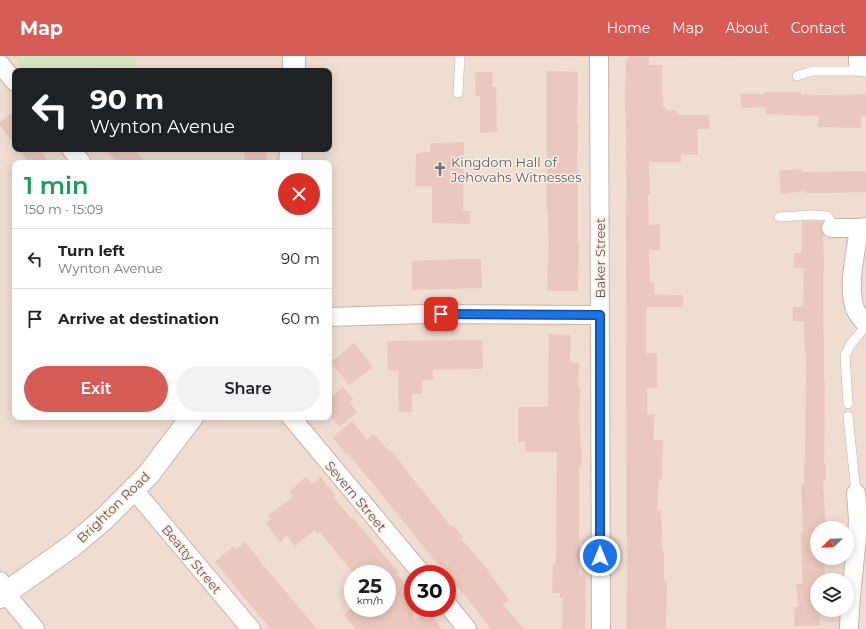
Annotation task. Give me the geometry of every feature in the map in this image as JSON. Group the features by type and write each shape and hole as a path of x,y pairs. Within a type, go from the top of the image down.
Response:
{"street":[{"path":"294,56 294,68"},
{"name":"Baker Street","path":"599,56 600,629"},
{"path":"0,64 12,78"},
{"path":"73,152 79,160"},
{"path":"831,228 863,227 851,286 852,298 856,309 866,325"},
{"path":"332,317 426,314 600,315"},
{"name":"Brighton Road","path":"2,591 72,546 104,520 148,475 190,420"},
{"name":"Severn Street","path":"294,420 414,565"},
{"name":"Beatty Street","path":"134,490 251,629"},
{"path":"849,629 850,601 857,541 862,520 856,494"},
{"path":"2,591 35,629"},
{"path":"456,615 468,629"}],"lane":[{"path":"458,93 460,56"},
{"path":"797,76 812,71 860,65"},
{"path":"779,217 812,215 827,216 831,221 831,228"},
{"path":"848,404 845,355 851,344 866,325"},
{"path":"848,416 856,494"}],"shaded area":[{"path":"0,56 866,56 866,629 0,629"}],"green space":[{"path":"12,56 136,56 136,66 21,67"}],"building":[{"path":"629,56 649,56 649,65 662,65 663,107 666,107 666,110 677,110 677,115 709,115 709,129 698,129 698,155 681,154 681,162 649,162 649,225 660,224 660,250 649,250 650,283 655,283 654,294 683,295 683,307 646,307 646,353 657,353 657,388 647,388 647,414 655,414 653,440 663,440 662,479 659,479 657,510 661,510 662,551 664,551 664,581 667,581 666,629 627,629 627,200 625,94 626,60 629,60"},
{"path":"547,71 578,72 578,291 547,291 549,237 547,213"},
{"path":"475,72 493,72 492,87 496,87 497,132 480,133 480,96 476,96"},
{"path":"765,92 801,92 801,94 825,95 866,94 866,117 861,116 861,128 818,127 819,116 766,114 765,107 741,108 741,94 765,94"},
{"path":"12,112 12,140 0,126 0,122"},
{"name":"Kingdom Hall of Jehovahs Witnesses","path":"464,142 463,211 470,211 470,224 432,223 432,186 415,186 416,153 430,152 430,143"},
{"path":"21,152 41,152 48,160 28,160"},
{"path":"108,152 137,152 143,160 114,160"},
{"path":"244,152 266,152 267,160 245,160"},
{"path":"802,169 802,172 866,171 866,192 805,193 805,191 781,194 779,171"},
{"path":"802,222 823,222 821,228 823,234 824,272 824,463 826,463 826,480 823,481 826,521 810,521 810,565 824,565 825,573 810,573 810,617 819,617 820,625 795,626 794,607 798,607 796,584 803,584 801,559 801,533 803,533 801,485 804,485 805,463 806,353 804,321 793,321 793,307 803,307 804,268 794,268 794,253 802,253"},
{"path":"481,259 482,288 412,290 412,261"},
{"path":"549,334 571,335 570,362 579,363 578,387 580,387 579,418 581,467 579,467 579,575 586,575 585,629 562,629 563,598 560,598 560,593 552,593 553,564 556,564 557,452 526,452 525,442 518,442 518,407 548,407"},
{"path":"482,340 483,369 433,370 433,380 422,380 422,394 412,394 412,412 399,412 398,370 388,371 387,341"},
{"path":"354,343 373,367 349,385 332,363 332,361"},
{"path":"343,387 353,399 349,402 357,412 340,427 332,418 332,396"},
{"path":"352,421 367,440 374,434 390,452 392,451 451,526 453,525 463,537 461,539 491,573 489,573 509,600 503,605 524,629 491,629 456,584 456,565 438,565 375,486 333,437"},
{"path":"306,477 312,484 321,477 335,495 333,497 392,565 347,565 320,532 317,534 315,530 295,546 287,536 280,542 266,523 271,519 268,515 293,497 289,492"},
{"path":"245,542 317,629 271,629 246,600 215,562 234,546 236,549"},
{"path":"396,569 400,574 397,574 404,583 404,617 413,617 413,621 418,617 432,617 442,629 356,629 346,617 396,617"}],"place":[{"name":"Kingdom Hall of Jehovahs Witnesses","path":"440,169"}],"route":[{"path":"441,314 600,315 600,556"}]}
